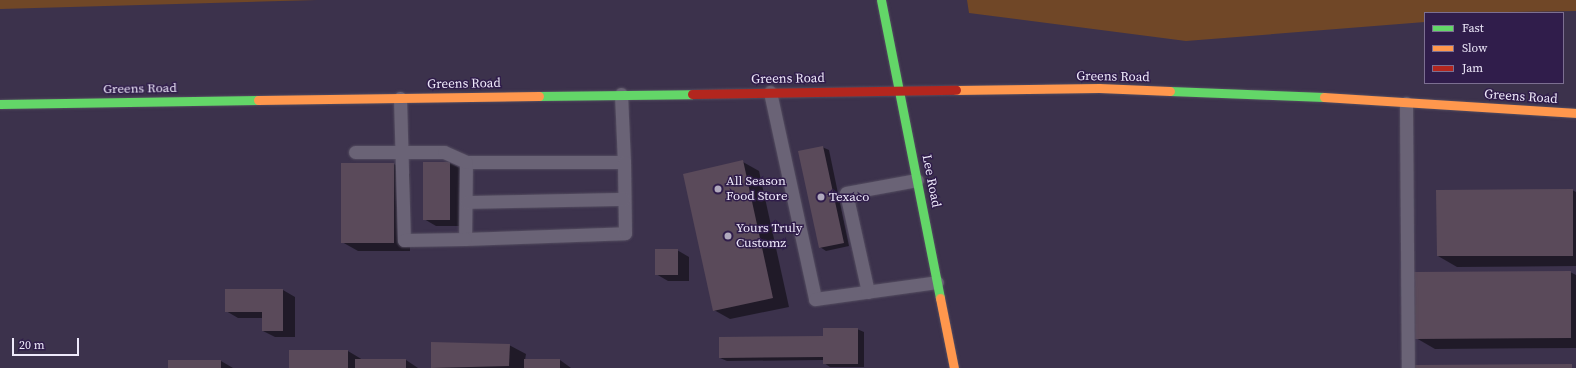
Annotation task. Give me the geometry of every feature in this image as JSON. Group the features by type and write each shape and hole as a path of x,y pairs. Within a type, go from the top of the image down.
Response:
{"main road":[{"name":"Lee Road","path":"881,0 954,368"},
{"name":"Greens Road","path":"0,104 1099,88 1576,113"}],"lane":[{"path":"770,92 815,299 937,282"},
{"path":"400,98 404,240 465,239 624,233 624,162 621,94"},
{"path":"1406,103 1408,368"},
{"path":"356,152 444,152 466,162 624,162"},
{"path":"465,239 466,162"},
{"path":"868,292 846,193 917,180"},
{"path":"466,202 624,199"}],"shaded area":[{"path":"0,0 317,0 0,9"},
{"path":"967,0 1576,0 1576,11 1424,12 1424,22 1186,41 969,13"}],"building":[{"name":"Texaco","path":"823,146 844,243 819,248 798,151"},
{"path":"743,160 773,298 713,311 683,174"},
{"path":"423,162 450,162 450,220 423,220"},
{"path":"341,163 394,163 394,243 341,243"},
{"path":"1573,189 1573,256 1437,256 1436,190"},
{"path":"655,249 678,249 678,275 655,275"},
{"path":"1571,271 1571,338 1415,339 1414,272"},
{"path":"225,289 283,289 283,331 262,331 262,312 225,312"},
{"path":"823,328 858,328 858,364 823,364 823,357 719,358 719,337 823,336"},
{"path":"431,342 510,344 509,366 431,368"},
{"path":"289,350 348,350 348,368 289,368"},
{"path":"355,359 406,359 406,368 355,368"},
{"path":"524,359 560,359 560,368 524,368"},
{"path":"168,360 221,360 221,368 168,368"},
{"path":"1572,364 1572,368 1415,368 1415,365"}],"traffic: fast":[{"path":"881,0 940,298"},
{"path":"1170,91 1324,97"},
{"path":"539,96 692,94"},
{"path":"0,104 258,100"}],"traffic: slow":[{"path":"956,90 1099,88 1170,91"},
{"path":"258,100 539,96"},
{"path":"1324,97 1576,113"},
{"path":"940,298 954,368"}],"traffic: jam":[{"path":"692,94 956,90"}],"place":[{"name":"All Season Food Store","path":"718,189"},
{"name":"Texaco","path":"821,197"},
{"name":"Yours Truly Customz","path":"728,236"}]}
